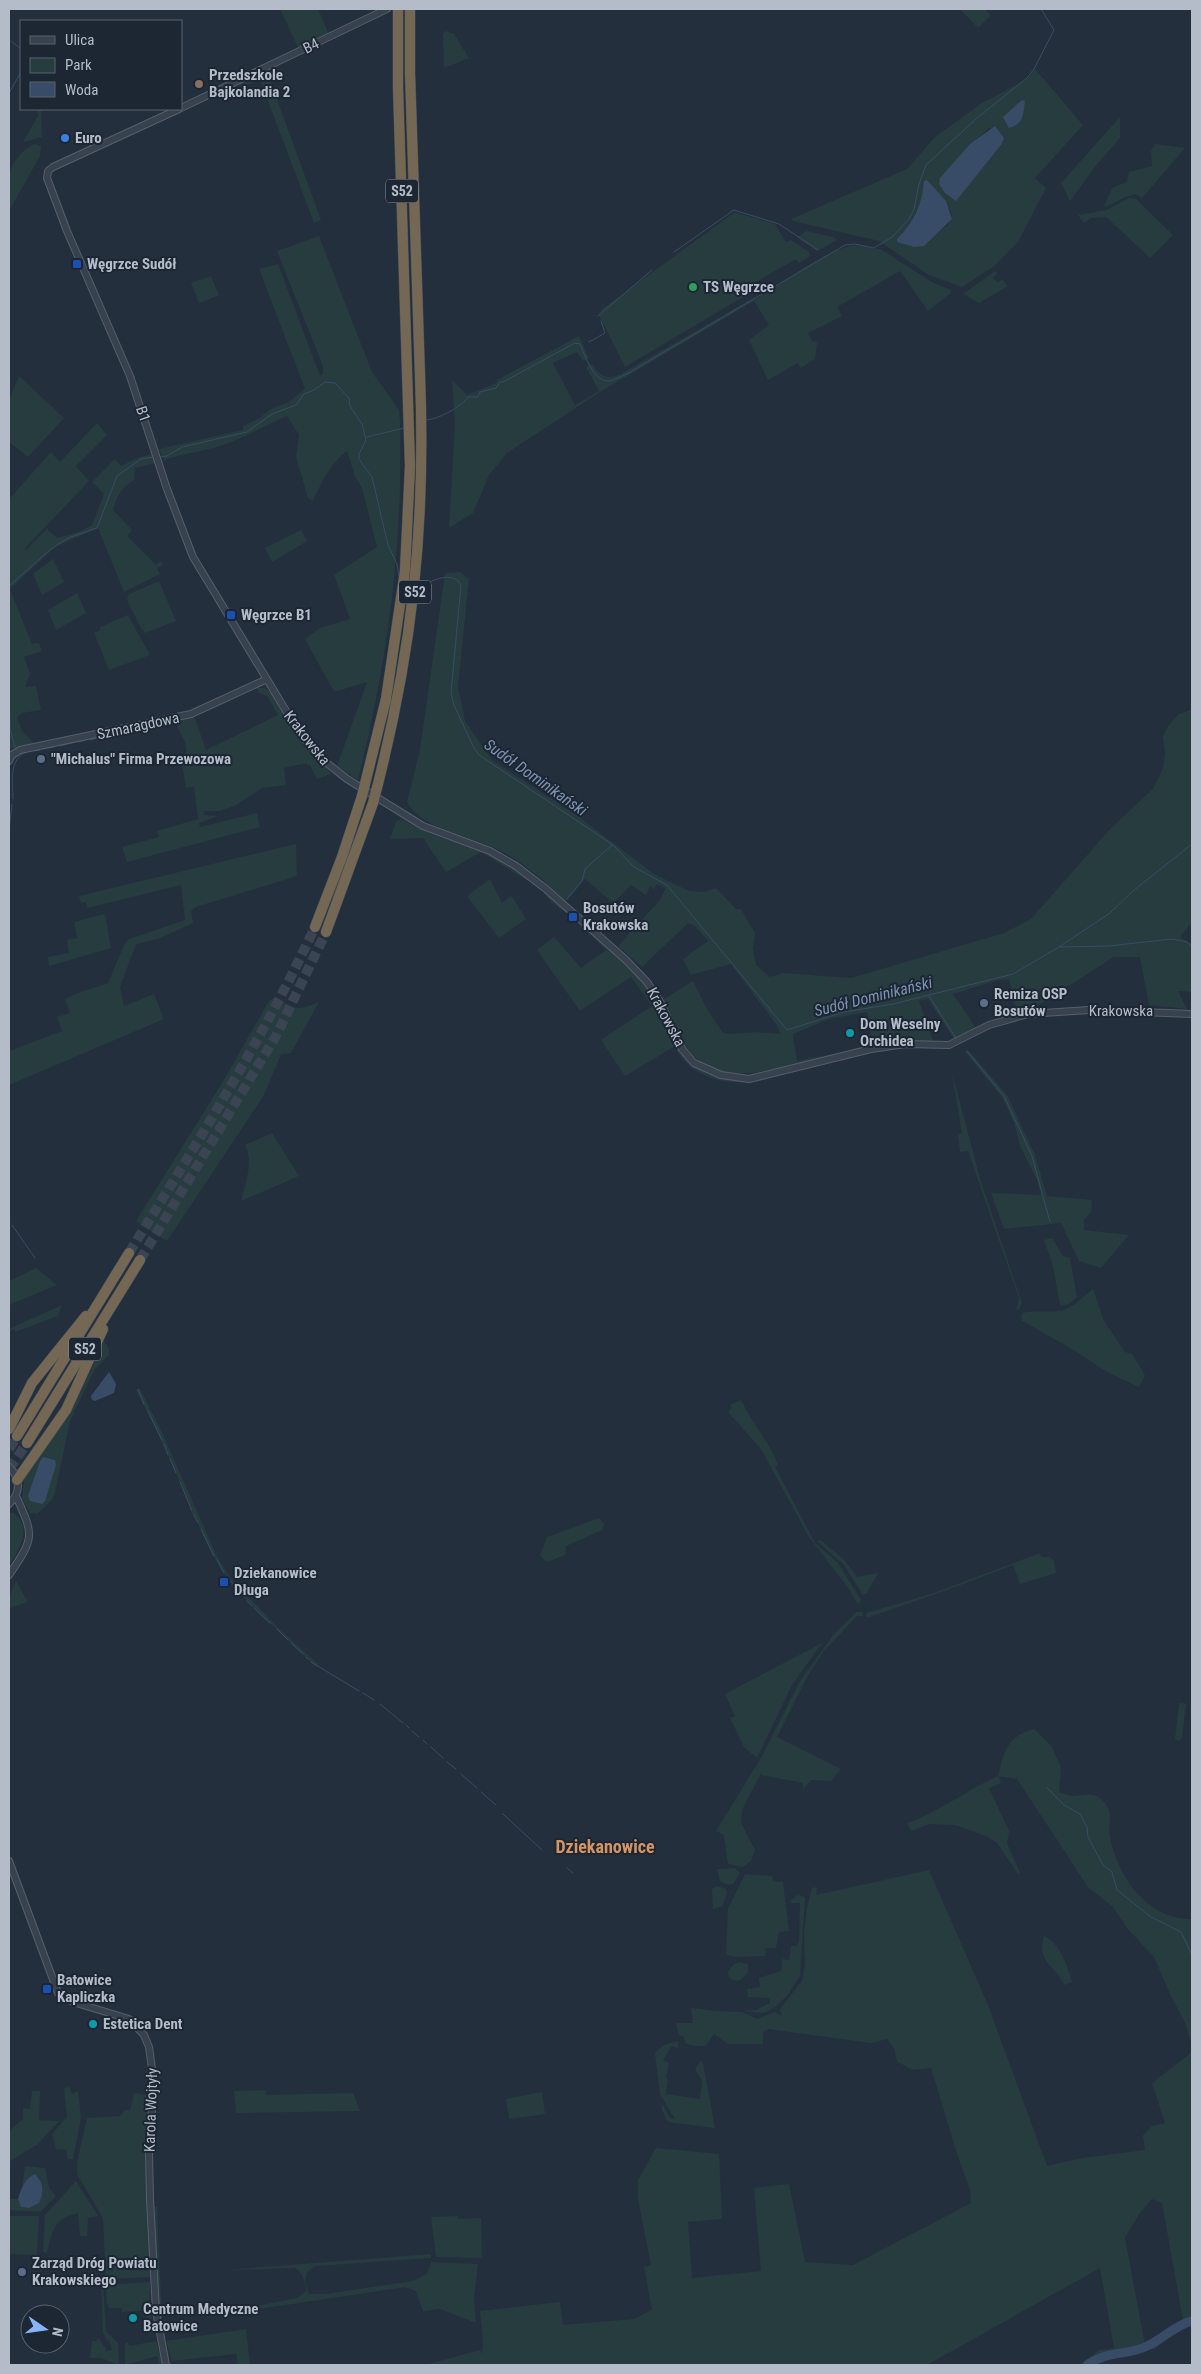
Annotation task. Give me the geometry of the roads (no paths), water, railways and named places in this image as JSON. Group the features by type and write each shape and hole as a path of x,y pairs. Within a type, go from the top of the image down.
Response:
{"highway":[{"name":"S52","path":"315,927 342,857 362,796 388,688 405,570 410,466 398,86 398,9"},
{"name":"S52","path":"326,932 373,803 395,714 414,603 422,480 410,83 410,9"},
{"name":"S52","path":"17,1436 130,1253"},
{"name":"S52","path":"27,1442 140,1260"},
{"path":"9,1429 37,1376 102,1299"},
{"path":"17,1480 66,1410 112,1305"}],"street":[{"name":"B4","path":"182,107 386,9"},
{"name":"B4","path":"48,171 176,110"},
{"name":"B1","path":"48,171 47,178 51,192 130,376 193,557 250,652"},
{"name":"Krakowska","path":"250,652 265,680 305,740 335,772 423,826 452,839 474,844 507,860 530,876 626,960 647,982 661,1003 686,1055 700,1066 714,1073 749,1079 871,1049 906,1044 948,1045 989,1025 1028,1014 1089,1010 1192,1014"},
{"name":"Szmaragdowa","path":"9,760 12,755 20,750 191,714 265,680"},
{"path":"9,1467 17,1480 16,1496 26,1516 29,1530 27,1546 9,1575"},
{"path":"16,1496 9,1504 19,1509 26,1516"},
{"name":"Karola Wojtyły","path":"9,1861 58,1993 73,2002 129,2019 144,2035 149,2047 154,2083 149,2152 156,2311 166,2365"}],"water":[{"path":"1022,100 1025,101 1022,118 1018,124 1009,128 1003,117"},
{"path":"995,126 1004,138 1001,145 956,201 945,193 939,184 940,178 970,144"},
{"path":"927,180 946,201 952,219 924,246 914,247 897,242 897,239 916,213 924,181"},
{"path":"109,1372 116,1384 114,1393 95,1401 92,1400 91,1396"},
{"path":"43,1457 55,1460 56,1465 45,1501 42,1504 30,1501 28,1496"},
{"path":"35,2174 42,2188 39,2203 29,2208 21,2207 18,2199 22,2188 26,2181"}],"waterway":[{"path":"426,420 437,418 449,412 468,397 478,397 480,392 496,388 500,382 575,343 580,344 590,367 598,377 608,381 615,379 627,374 845,245 855,244 874,248 892,237 909,219 914,209 919,184 926,165 977,118 1027,78 1034,69 1054,30 1041,9"},
{"path":"11,41 20,48"},
{"path":"9,93 20,74"},
{"path":"674,252 734,210 779,224 818,250"},
{"path":"598,316 652,270"},
{"path":"589,342 605,333 601,321"},
{"name":"Sudół Dominikański","path":"160,457 167,456 182,447 247,432 272,414 296,405 304,394 325,382 335,383 349,398 350,406 362,424 366,440 359,454 359,459 372,477 388,545 397,564 399,576"},
{"path":"367,437 404,428"},
{"name":"Sudół Dominikański","path":"9,586 51,549 68,538 97,528 117,476 141,459 153,457"},
{"name":"Sudół Dominikański","path":"418,587 447,577 457,580 461,585 451,693 454,705 479,755 613,845 634,867 667,885 787,1030 844,1012 893,1004 1013,974 1059,947 1110,913 1133,891 1192,844"},
{"path":"9,682 10,729 15,747"},
{"path":"90,740 98,738"},
{"path":"79,742 86,740"},
{"path":"60,746 76,742"},
{"path":"43,749 54,747"},
{"path":"34,751 40,750"},
{"path":"13,799 12,778 14,765 21,755 27,752"},
{"path":"9,831 12,804"},
{"path":"567,899 582,881 585,869 612,845"},
{"name":"Sudół Dominikański","path":"1060,947 1109,946 1172,939 1187,942 1192,947"},
{"path":"929,996 956,1038"},
{"path":"967,1051 1004,1096 1032,1156 1050,1222"},
{"path":"12,1225 35,1258"},
{"path":"138,1389 144,1404"},
{"path":"148,1411 162,1440"},
{"path":"164,1444 168,1455"},
{"path":"170,1459 176,1473"},
{"path":"180,1482 192,1511"},
{"path":"193,1513 198,1523"},
{"path":"201,1529 214,1556"},
{"path":"217,1560 224,1573"},
{"path":"228,1578 240,1593"},
{"path":"247,1601 252,1606"},
{"path":"254,1608 270,1623"},
{"path":"277,1629 288,1640"},
{"path":"291,1643 303,1654"},
{"path":"311,1662 359,1691"},
{"path":"363,1693 374,1700"},
{"path":"380,1704 403,1723"},
{"path":"406,1725 409,1728"},
{"path":"412,1731 419,1737"},
{"path":"423,1740 427,1744"},
{"path":"431,1747 443,1758"},
{"path":"447,1762 456,1769"},
{"path":"461,1774 477,1788"},
{"path":"1047,1788 1064,1805 1080,1814 1087,1827 1088,1837 1103,1865 1112,1872 1117,1890 1151,1917 1181,1932 1192,1955"},
{"path":"481,1792 496,1805"},
{"path":"503,1814 542,1850"},
{"path":"567,1868 573,1873"},
{"path":"1087,2365 1102,2357 1140,2349 1192,2321"}],"tunnel":[{"path":"129,1253 203,1133 250,1052 315,927"},
{"path":"140,1260 276,1036 326,932"},
{"path":"9,1449 17,1436"},
{"path":"9,1469 27,1443"}],"place":[{"name":"Przedszkole Bajkolandia 2","path":"199,84"},
{"name":"Euro","path":"65,138"},
{"name":"Węgrzce Sudół","path":"77,264"},
{"name":"TS Węgrzce","path":"693,287"},
{"name":"Węgrzce B1","path":"231,615"},
{"name":"\"Michalus\" Firma Przewozowa","path":"41,759"},
{"name":"Bosutów Krakowska","path":"573,917"},
{"name":"Remiza OSP Bosutów","path":"984,1003"},
{"name":"Dom Weselny Orchidea","path":"850,1033"},
{"name":"Dziekanowice Długa","path":"224,1582"},
{"name":"Batowice Kapliczka","path":"47,1989"},
{"name":"Estetica Dent","path":"93,2024"},
{"name":"Zarząd Dróg Powiatu Krakowskiego","path":"22,2272"},
{"name":"Centrum Medyczne Batowice","path":"133,2318"}],"district":[{"name":"Dziekanowice","path":"605,1847"}]}
